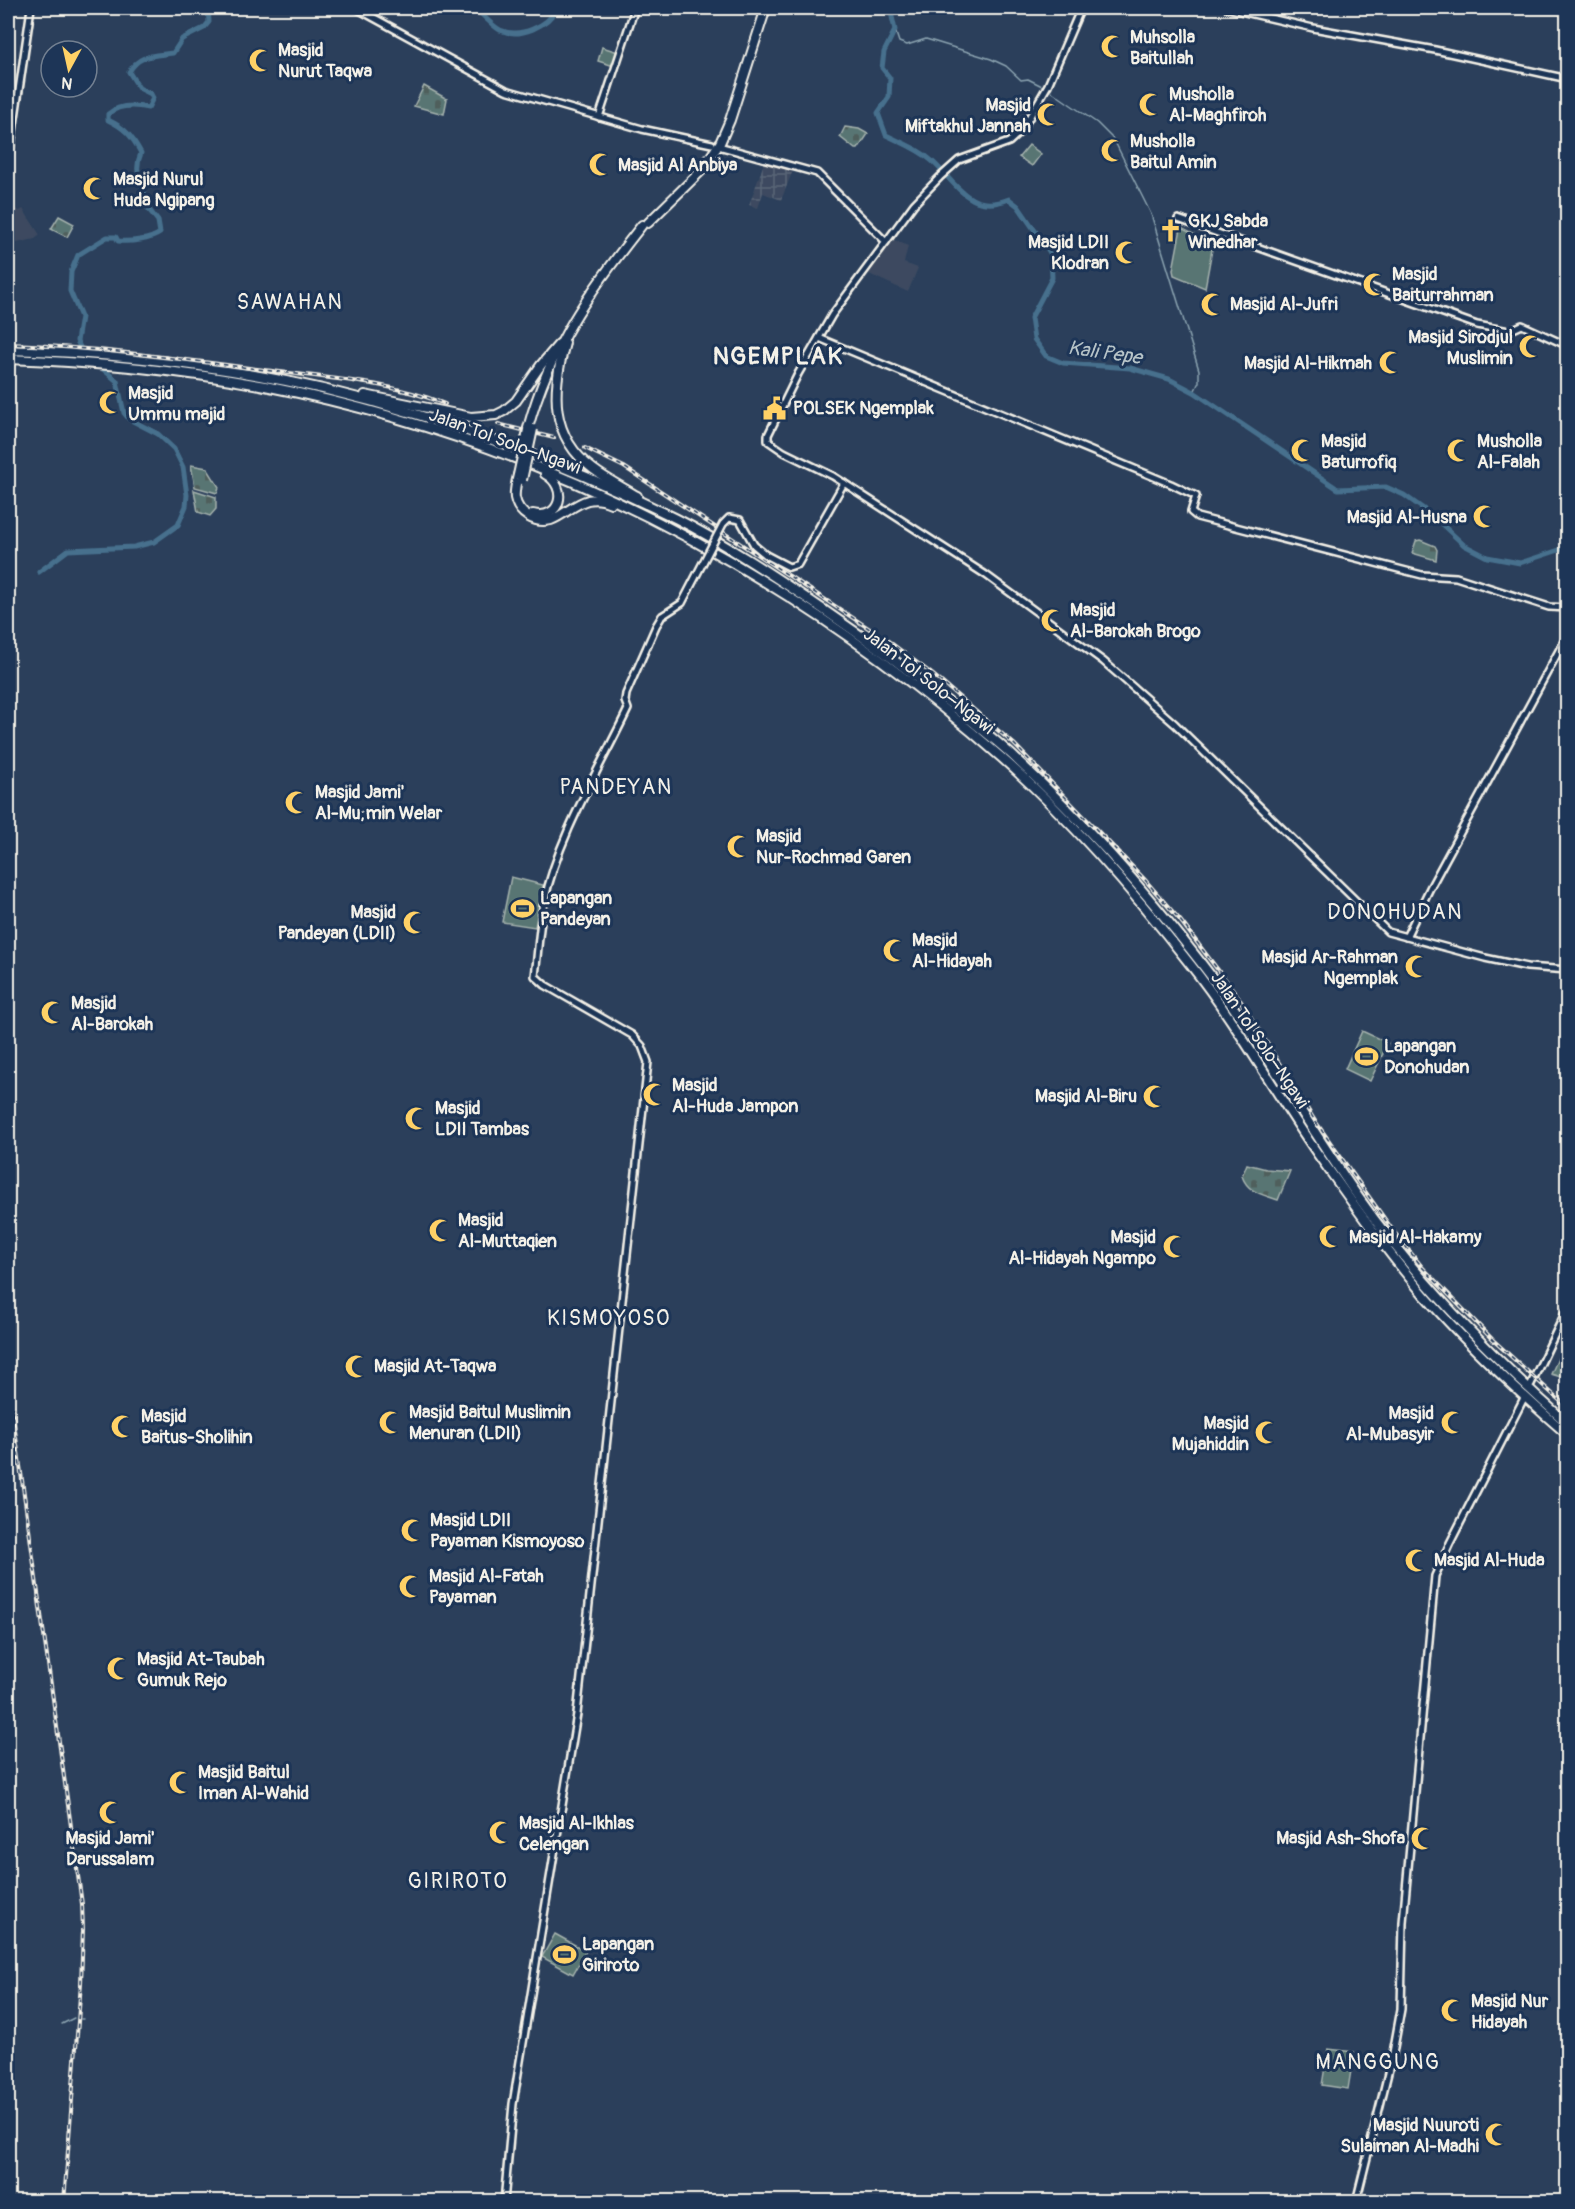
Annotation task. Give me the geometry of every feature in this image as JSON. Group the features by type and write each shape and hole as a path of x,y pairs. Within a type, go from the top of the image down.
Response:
{"highway":[{"path":"694,540 603,500 584,502 549,520 531,518 516,504 514,493 520,478 531,429 562,343 584,308 645,224 706,166 720,143 730,120 764,8"},
{"path":"322,389 345,391 471,417 490,416 504,411 516,401 541,365 562,343"},
{"path":"562,343 556,401 560,423 572,448 601,475 681,521"},
{"name":"Jalan Tol Solo–Ngawi","path":"8,350 124,357 222,369 322,389 417,414 561,466 681,521 772,575 866,638 913,673 1013,756 1053,794 1124,870 1198,959 1360,1200 1427,1285 1524,1386 1568,1424"},
{"name":"Jalan Tol Solo–Ngawi","path":"8,359 127,366 266,387 385,415 471,442 593,490 694,540 783,592 881,661 1003,759 1049,803 1117,876 1191,965 1315,1150 1388,1252 1474,1348 1568,1435"},
{"path":"471,442 551,478 560,493 558,504 554,509 540,516 525,510 519,498 520,478"}],"street":[{"path":"8,152 10,152 31,8"},
{"path":"356,8 506,90 646,130 712,144"},
{"path":"599,117 635,8"},
{"path":"1227,8 1323,30 1436,50 1568,79"},
{"path":"1081,9 1046,88 1029,120 1010,141 964,157 940,177 914,204 855,282 819,338 798,374 768,435 768,441 778,449 844,483 986,575 1103,661 1174,724 1388,932 1527,967 1568,970"},
{"path":"722,147 817,173 886,242"},
{"path":"1178,219 1477,325 1505,331 1522,325 1568,346"},
{"path":"819,338 1171,484 1196,496 1191,512 1197,517 1422,575 1456,577 1552,608 1568,608"},
{"path":"504,2202 513,2104 577,1714 648,1070 647,1055 633,1035 545,985 535,976 544,901 560,853 628,709 625,701 626,694 656,626 662,616 684,601 723,524 729,518 740,520 752,543 766,555 789,567 798,564 844,483"},
{"path":"1406,937 1430,888 1568,634"},
{"path":"1568,1263 1568,1268"},
{"path":"1531,1384 1568,1307"},
{"path":"1356,2202 1394,2047 1401,2008 1403,1922 1437,1572 1523,1400"}],"shaded area":[{"path":"765,160 794,168 781,200 763,193 758,208 749,205"},
{"path":"15,209 20,211 23,209 40,235 35,239 8,245 8,211"},
{"path":"890,238 908,246 904,263 918,268 908,292 869,274 868,268"}],"green space":[{"path":"602,47 618,52 614,66 598,61"},
{"path":"424,86 447,99 444,114 414,106"},
{"path":"845,127 859,129 868,134 858,149 840,137"},
{"path":"1029,145 1041,154 1032,166 1019,157"},
{"path":"59,216 74,224 67,237 51,229"},
{"path":"1181,228 1213,244 1205,288 1174,275"},
{"path":"191,465 207,468 219,487 217,493 195,487"},
{"path":"194,490 216,497 216,509 210,516 198,512"},
{"path":"1420,540 1435,546 1436,560 1412,553 1416,541"},
{"name":"Lapangan Pandeyan","path":"511,877 543,885 535,927 502,922"},
{"name":"Lapangan Donohudan","path":"1362,1031 1388,1043 1370,1081 1345,1069"},
{"path":"1247,1164 1266,1169 1290,1171 1278,1200 1256,1192 1248,1186 1242,1176"},
{"path":"1567,1339 1567,1379 1551,1374"},
{"name":"Lapangan Giriroto","path":"555,1934 586,1951 573,1974 542,1957"},
{"path":"1328,2049 1354,2052 1348,2089 1322,2085"}],"waterway":[{"path":"39,572 68,550 134,547 154,542 178,525 186,506 187,495 183,467 174,449 158,434 129,419 124,413 117,381 82,351 77,341 81,317 70,291 71,272 78,255 107,237 116,237 118,241 134,241 160,233 158,221 147,207 139,175 138,161 141,153 128,133 108,120 108,114 117,108 127,106 148,108 153,98 151,94 139,88 129,72 142,59 173,53 182,39 204,28 209,22 208,8"},
{"name":"Kali Pepe","path":"475,8 500,30 516,33 540,25 557,8"},
{"name":"Kali Pepe","path":"890,8 895,30 884,52 882,68 890,78 889,97 878,113 886,135 927,157 957,187 974,200 995,203 1009,199 1018,206 1051,254 1052,278 1031,318 1034,339 1046,356 1063,363 1130,368 1169,379 1194,392 1338,489 1386,487 1404,495 1432,515 1464,545 1487,557 1520,563 1568,547"},
{"path":"1055,75 1078,21"},
{"path":"895,30 899,42 907,45 926,39 991,59 1006,66 1021,80 1028,79 1048,89 1097,123 1114,140 1151,214 1199,370 1199,382 1194,392"},
{"path":"62,2024 74,2018"}],"railway":[{"path":"8,344 132,354 353,381 400,390 445,404"},
{"path":"498,424 554,438"},
{"path":"585,448 624,467 891,643 932,674 1014,744 1146,881 1180,920 1237,995 1315,1121 1394,1232 1423,1268 1493,1340 1568,1408"},
{"path":"8,1381 82,1904 81,1983 64,2202"}],"place":[{"name":"Muhsolla Baitullah","path":"1112,47"},
{"name":"Masjid Nurut Taqwa","path":"260,60"},
{"name":"Musholla Al-Maghfiroh","path":"1151,104"},
{"name":"Masjid Miftakhul Jannah","path":"1049,115"},
{"name":"Musholla Baitul Amin","path":"1112,151"},
{"name":"Masjid Al Anbiya","path":"600,165"},
{"name":"Masjid Nurul Huda Ngipang","path":"95,189"},
{"name":"GKJ Sabda Winedhar","path":"1170,231"},
{"name":"Masjid LDII Klodran","path":"1127,252"},
{"name":"Masjid Baiturrahman","path":"1374,284"},
{"name":"Masjid Al-Jufri","path":"1212,304"},
{"name":"Masjid Sirodjul Muslimin","path":"1531,347"},
{"name":"Masjid Al-Hikmah","path":"1390,363"},
{"name":"Masjid Ummu majid","path":"110,403"},
{"name":"POLSEK Ngemplak","path":"775,408"},
{"name":"Masjid Baturrofiq","path":"1303,451"},
{"name":"Musholla Al-Falah","path":"1459,451"},
{"name":"Masjid Al-Husna","path":"1485,517"},
{"name":"Masjid Al-Barokah Brogo","path":"1052,620"},
{"name":"Masjid Jami' Al-Mu;min Welar","path":"297,802"},
{"name":"Masjid Nur-Rochmad Garen","path":"738,846"},
{"name":"Lapangan Pandeyan","path":"522,908"},
{"name":"Masjid Pandeyan (LDII)","path":"414,922"},
{"name":"Masjid Al-Hidayah","path":"894,950"},
{"name":"Masjid Ar-Rahman Ngemplak","path":"1416,967"},
{"name":"Masjid Al-Barokah","path":"53,1013"},
{"name":"Lapangan Donohudan","path":"1366,1056"},
{"name":"Masjid Al-Huda Jampon","path":"654,1095"},
{"name":"Masjid Al-Biru","path":"1155,1096"},
{"name":"Masjid LDII Tambas","path":"417,1118"},
{"name":"Masjid Al-Muttaqien","path":"440,1230"},
{"name":"Masjid Al-Hakamy","path":"1331,1237"},
{"name":"Masjid Al-Hidayah Ngampo","path":"1174,1247"},
{"name":"Masjid At-Taqwa","path":"356,1366"},
{"name":"Masjid Baitul Muslimin Menuran (LDII)","path":"391,1422"},
{"name":"Masjid Al-Mubasyir","path":"1452,1423"},
{"name":"Masjid Baitus-Sholihin","path":"123,1426"},
{"name":"Masjid Mujahiddin","path":"1267,1433"},
{"name":"Masjid LDII Payaman Kismoyoso","path":"412,1530"},
{"name":"Masjid Al-Huda","path":"1416,1560"},
{"name":"Masjid Al-Fatah Payaman","path":"411,1586"},
{"name":"Masjid At-Taubah Gumuk Rejo","path":"119,1669"},
{"name":"Masjid Baitul Iman Al-Wahid","path":"180,1782"},
{"name":"Masjid Jami' Darussalam","path":"110,1812"},
{"name":"Masjid Al-Ikhlas Celengan","path":"501,1833"},
{"name":"Masjid Ash-Shofa","path":"1423,1838"},
{"name":"Lapangan Giriroto","path":"564,1954"},
{"name":"Masjid Nur Hidayah","path":"1453,2011"},
{"name":"Masjid Nuuroti Sulaiman Al-Madhi","path":"1497,2135"}],"district":[{"name":"SAWAHAN","path":"290,302"},
{"name":"NGEMPLAK","path":"778,356"},
{"name":"PANDEYAN","path":"616,787"},
{"name":"DONOHUDAN","path":"1395,912"},
{"name":"KISMOYOSO","path":"609,1318"},
{"name":"GIRIROTO","path":"458,1881"},
{"name":"MANGGUNG","path":"1378,2062"}]}
